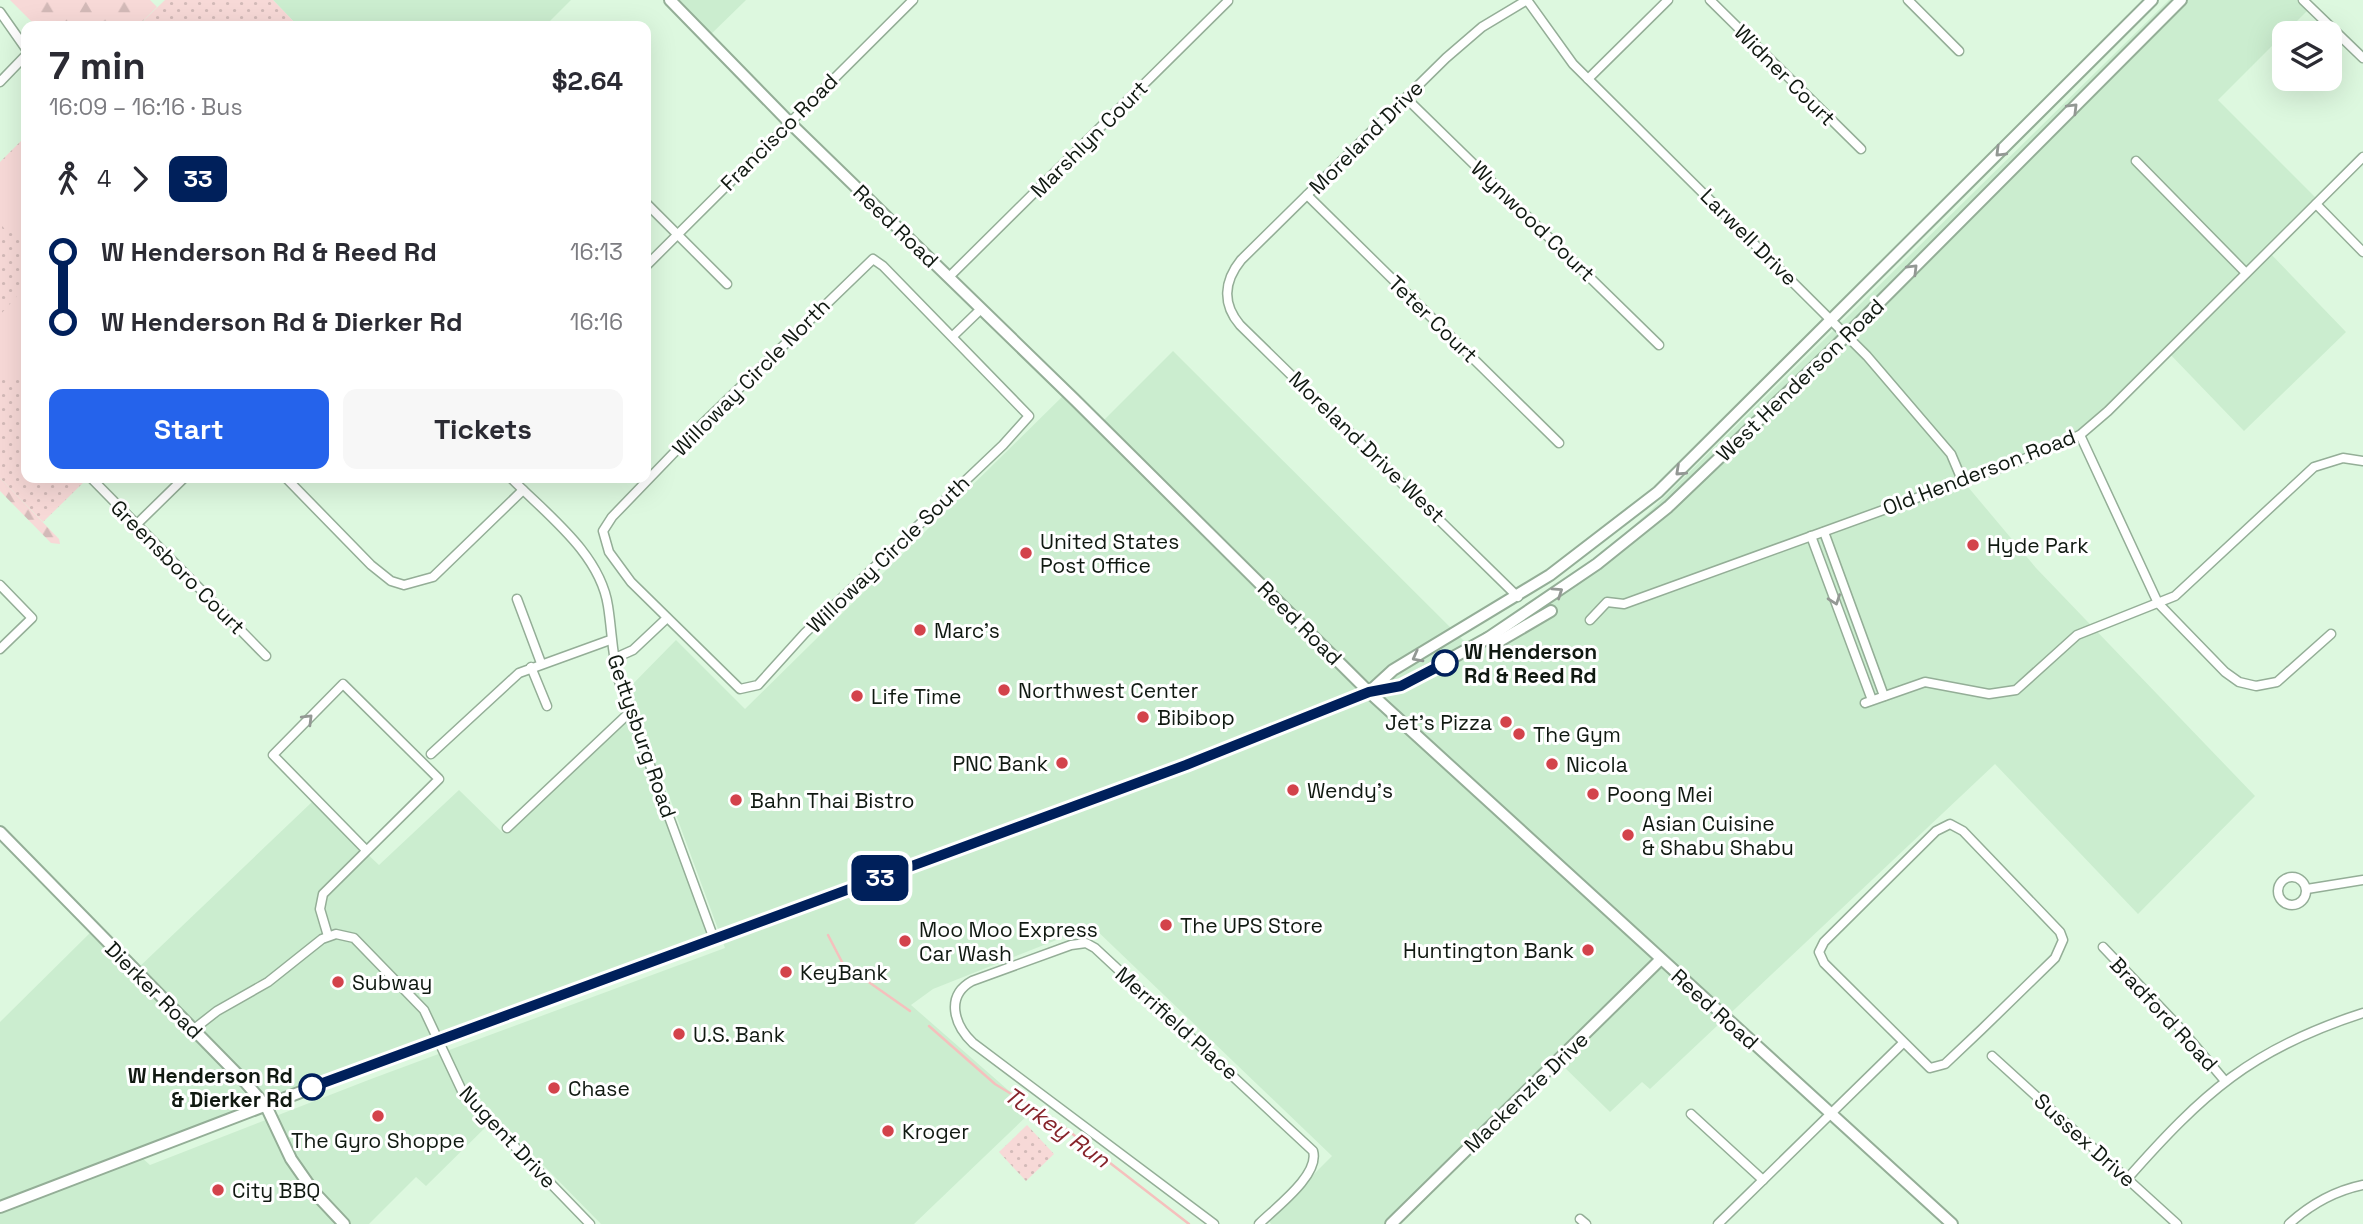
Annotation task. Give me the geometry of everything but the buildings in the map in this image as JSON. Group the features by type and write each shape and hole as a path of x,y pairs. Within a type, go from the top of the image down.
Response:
{"main road":[{"name":"Reed Road","path":"670,0 789,122 1369,692 1952,1224"},
{"name":"West Henderson Road","path":"1369,692 1393,670 1518,597 1585,551 1658,492 2152,0"},
{"name":"West Henderson Road","path":"0,1207 1186,765 1369,692 1401,686 1488,638 1572,583 1659,514 1847,334 2181,0"},
{"path":"1488,638 1498,642 1551,611"},
{"name":"Dierker Road","path":"0,832 266,1106 291,1159 314,1192 344,1224"},
{"name":"Mackenzie Drive","path":"1391,1224 1660,960"}],"street":[{"name":"Francisco Road","path":"651,261 913,0"},
{"name":"Larwell Drive","path":"1527,0 1587,79 1847,334 1951,454 1962,480"},
{"name":"Moreland Drive","path":"1226,292 1231,275 1241,260 1406,98 1464,42 1527,0"},
{"path":"1587,79 1668,0"},
{"name":"Widner Court","path":"1710,0 1861,149"},
{"path":"1908,0 1959,51"},
{"path":"2303,0 2363,58"},
{"name":"Marshlyn Court","path":"949,277 1228,1"},
{"path":"0,12 21,42"},
{"path":"0,82 21,60"},
{"name":"Wynwood Court","path":"1406,98 1659,345"},
{"name":"Old Henderson Road","path":"1590,620 1608,602 1625,604 2080,435 2108,411 2363,157"},
{"path":"2136,161 2246,273"},
{"name":"Teter Court","path":"1307,195 1559,443"},
{"path":"2316,204 2363,252"},
{"path":"651,208 727,284"},
{"name":"Willoway Circle North","path":"651,477 867,261 873,259 953,336"},
{"name":"Moreland Drive West","path":"1226,292 1230,310 1240,324 1518,597"},
{"path":"953,336 981,309"},
{"name":"Willoway Circle South","path":"667,618 732,685 750,689 790,653 805,633 1003,446 1029,416 953,336"},
{"path":"2080,435 2158,603 2225,672 2239,682 2256,686 2277,682 2330,634"},
{"path":"1811,536 1869,702 1925,682 1989,694 2011,692 2025,683 2077,635 2175,596 2200,576 2314,467 2343,458 2363,461"},
{"name":"Greensboro Court","path":"96,483 266,656"},
{"path":"137,524 179,483"},
{"path":"291,483 371,565 400,584 415,584 433,578 523,490"},
{"name":"Gettysburg Road","path":"516,483 589,560 600,580 608,606 613,659 714,939"},
{"name":"Willoway Circle North","path":"645,483 612,517 603,531 604,542 618,566 667,618"},
{"path":"1824,532 1884,696"},
{"path":"0,585 32,618 0,649"},
{"path":"517,599 541,663"},
{"path":"613,659 633,650 667,618"},
{"path":"431,754 508,680 541,663 610,640"},
{"path":"531,667 547,706"},
{"path":"194,1029 217,1011 268,982 328,936 320,909 323,894 439,779 344,684 272,755 366,850"},
{"path":"507,828 630,712"},
{"path":"1942,826 1957,826 2060,932 2063,940 2054,958 1938,1069 1924,1065 1902,1044 1820,958 1820,946 1942,826"},
{"path":"2307,889 2363,880"},
{"name":"Nugent Drive","path":"328,936 341,934 361,943 424,1010 463,1093 590,1224"},
{"name":"Merrifield Place","path":"1214,1224 973,1043 957,1020 955,1002 960,989 972,981 1071,945 1086,943 1095,948 1313,1150 1314,1163 1309,1174 1259,1224"},
{"name":"Bradford Road","path":"2103,947 2181,1029 2225,1081"},
{"path":"2127,1179 2174,1126 2225,1081 2285,1042 2363,1013"},
{"path":"1718,1224 1902,1044"},
{"name":"Sussex Drive","path":"1992,1056 2177,1224"},
{"path":"1691,1114 1763,1180"},
{"path":"2289,1224 2318,1201 2348,1188 2363,1185"}],"shaded area":[{"path":"273,0 571,0 550,21 293,21"},
{"path":"670,0 746,0 707,38"},
{"path":"2169,0 2306,0 2312,6 2297,21 2272,21 2272,46 2218,100 2318,200 2268,251 2346,332 2244,431 2167,351 2088,426 2061,441 1963,481 2036,568 2255,796 2138,914 1995,764 1650,1089 1642,1082 1610,1112 1558,1061 1391,1224 1271,1224 1268,1220 1332,1156 1092,926 933,989 911,1005 1032,1111 914,1224 601,1224 496,1117 426,1186 416,1177 369,1224 0,1224 0,1022 94,929 136,970 312,802 379,865 459,790 503,833 629,712 623,694 676,640 745,709 1067,392 1100,424 1173,351 1469,646 1563,589 1652,509","holes":["665,785 725,948 371,1079 150,1165 140,1156 714,939 659,790"]}],"green space":[{"path":"10,0 150,0 157,7 143,21 31,21"},
{"path":"165,0 273,0 293,21 143,21"},
{"path":"21,141 21,483 83,483 43,522 0,478 0,162"},
{"path":"21,148 21,231 5,230 0,222 0,170"},
{"path":"21,292 21,378 0,378 0,315"},
{"path":"0,478 59,539 60,544 51,543 0,491"},
{"path":"1027,1125 1054,1154 1026,1181 999,1152"}],"waterway":[{"name":"Turkey Run","path":"828,935 843,964 910,1011"},
{"name":"Turkey Run","path":"929,1026 995,1084 1057,1122 1189,1224"}],"bus line":[{"name":"33","path":"312,1087 1186,765 1292,725 1369,692 1401,686 1445,663"}],"place":[{"name":"Hyde Park","path":"1973,545"},
{"name":"United States Post Office","path":"1026,553"},
{"name":"Marc's","path":"920,630"},
{"name":"W Henderson Rd & Reed Rd","path":"1445,663"},
{"name":"Northwest Center","path":"1004,690"},
{"name":"Life Time","path":"857,696"},
{"name":"Bibibop","path":"1143,717"},
{"name":"Jet's Pizza","path":"1506,722"},
{"name":"The Gym","path":"1519,734"},
{"name":"PNC Bank","path":"1062,763"},
{"name":"Nicola","path":"1552,764"},
{"name":"Wendy's","path":"1293,790"},
{"name":"Poong Mei","path":"1593,794"},
{"name":"Bahn Thai Bistro","path":"736,800"},
{"name":"Asian Cuisine & Shabu Shabu","path":"1628,835"},
{"name":"The UPS Store","path":"1166,925"},
{"name":"Moo Moo Express Car Wash","path":"905,941"},
{"name":"Huntington Bank","path":"1588,950"},
{"name":"KeyBank","path":"786,972"},
{"name":"Subway","path":"338,982"},
{"name":"U.S. Bank","path":"679,1034"},
{"name":"W Henderson Rd & Dierker Rd","path":"312,1087"},
{"name":"Chase","path":"554,1088"},
{"name":"The Gyro Shoppe","path":"378,1116"},
{"name":"Kroger","path":"888,1131"},
{"name":"City BBQ","path":"218,1190"}]}
